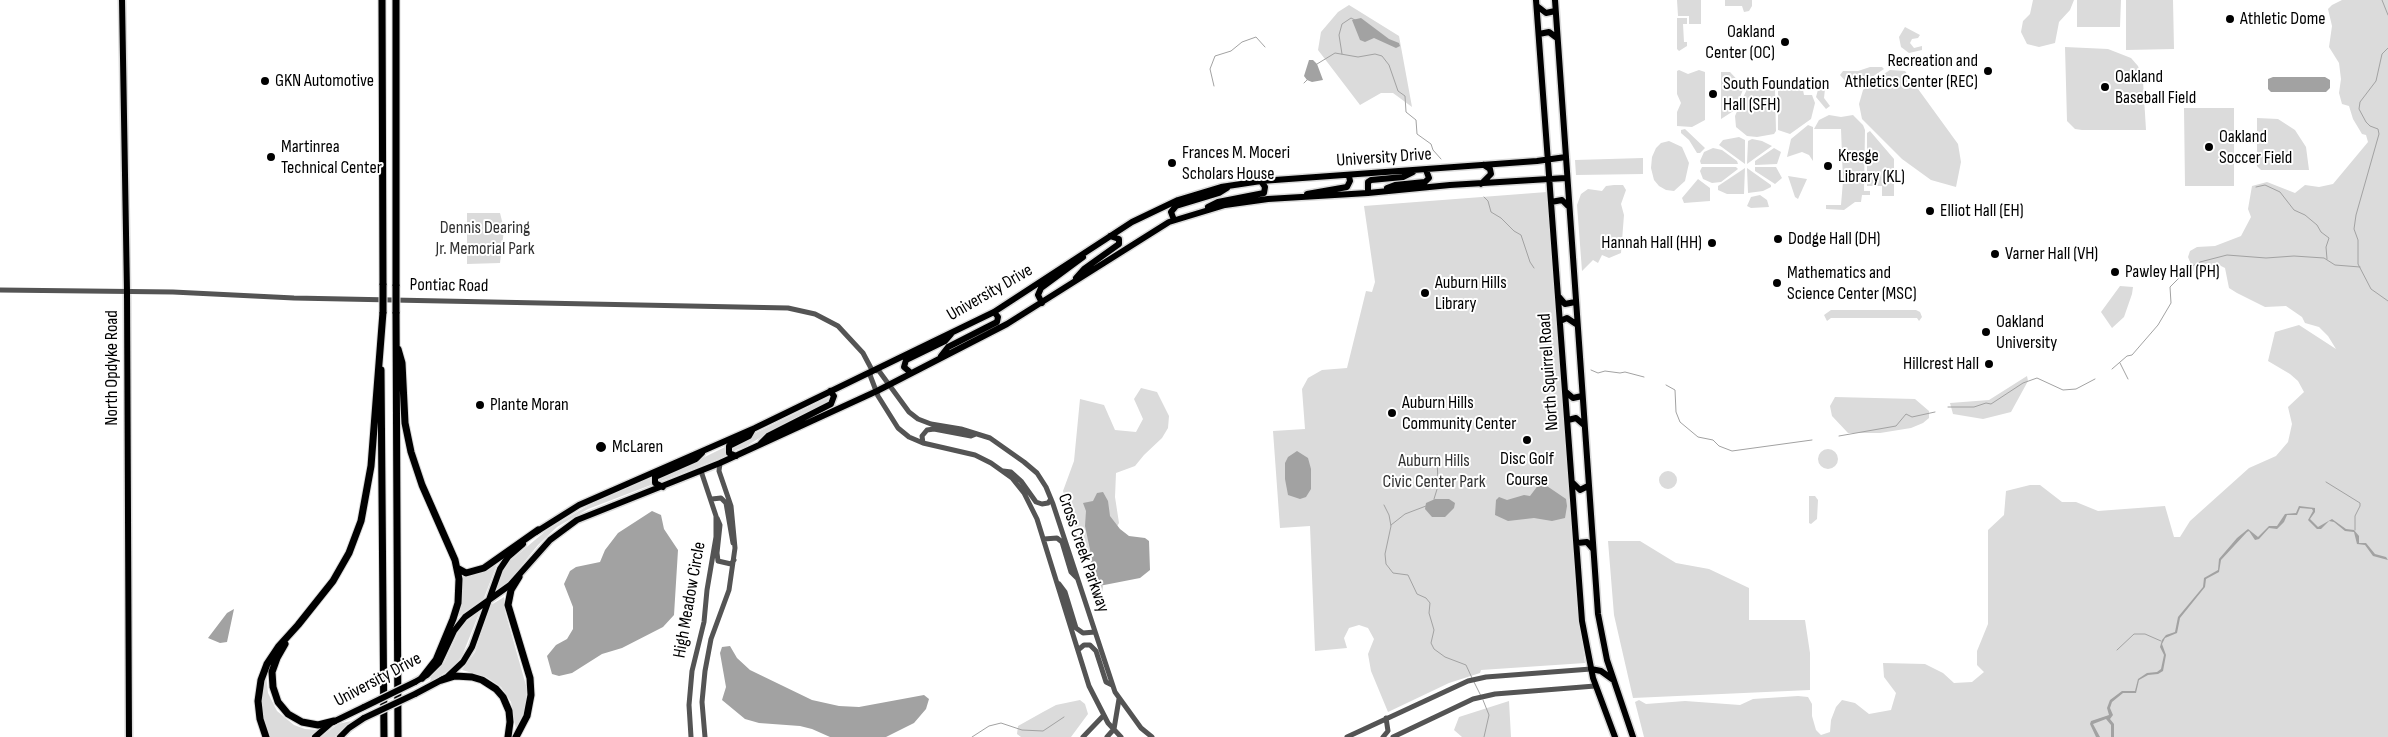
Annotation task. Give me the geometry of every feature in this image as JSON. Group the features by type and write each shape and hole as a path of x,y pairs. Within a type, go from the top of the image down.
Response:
{"highway":[{"path":"334,721 318,725 302,722 285,711 276,697 272,682 275,662 298,626 339,572 361,520 369,478 374,400 383,312 382,0"},
{"path":"396,0 398,737"},
{"path":"396,336 402,363 404,418 411,452 422,485 457,568 459,592 455,614 436,660 422,678"},
{"path":"381,337 384,737"},
{"path":"457,568 466,573 479,570 538,530"},
{"path":"516,737 527,716 531,695 530,678 508,605 510,594 519,577"},
{"path":"266,737 258,707 261,680 272,654 298,626"},
{"path":"442,680 455,676 472,677 482,680 496,689 509,711 508,737"}],"main road":[{"name":"North Opdyke Road","path":"122,0 127,291 130,737"},
{"name":"North Squirrel Road","path":"1555,0 1574,302 1599,623 1613,680 1633,737"},
{"name":"North Squirrel Road","path":"1536,3 1582,621 1595,686 1615,737"},
{"path":"1536,3 1546,13 1555,10"},
{"path":"1539,34 1549,32 1557,38"},
{"name":"University Drive","path":"340,737 364,718 442,680 460,667 470,652 502,565 538,530 590,499 753,428 994,312 1140,217 1172,202 1230,186 1261,181 1426,170 1566,157"},
{"path":"1481,184 1490,174 1490,169 1484,165"},
{"path":"1368,193 1368,182 1371,180 1403,177 1416,170"},
{"path":"1382,191 1395,185 1425,182 1429,178 1426,170"},
{"path":"1299,197 1316,191 1347,187 1350,181 1349,176"},
{"name":"University Drive","path":"316,737 334,721 422,678 439,662 461,621 519,577 550,540 577,520 720,463 889,385 1008,324 1136,241 1174,220 1244,202 1566,178"},
{"path":"1201,212 1218,202 1264,193 1266,187 1261,181"},
{"path":"1174,220 1170,212 1176,206 1219,193 1230,186"},
{"path":"1551,202 1562,200 1568,206"},
{"path":"1072,283 1084,269 1119,244 1119,239 1110,236"},
{"path":"1042,303 1038,297 1041,288 1077,264 1093,247"},
{"path":"1558,296 1565,304 1574,302"},
{"path":"939,359 948,347 996,322 998,317 994,312"},
{"path":"1560,321 1570,319 1576,326"},
{"path":"911,373 904,368 906,360 945,341 953,331"},
{"path":"758,446 768,436 831,404 834,396 830,391"},
{"path":"1565,391 1573,398 1582,396"},
{"path":"1568,420 1576,418 1584,425"},
{"path":"736,456 729,452 729,446 749,436 753,428"},
{"path":"663,487 655,483 655,477 696,459 704,450"},
{"path":"1572,481 1580,490 1588,486"},
{"path":"1577,543 1587,542 1593,549"},
{"path":"1591,669 1601,672 1613,680"}],"street":[{"name":"Pontiac Road","path":"0,290 127,291 294,298 788,308 815,314 838,326 863,353 872,370"},
{"name":"Cross Creek Parkway","path":"1121,737 1104,715 1089,686 1044,539 1037,519 1024,493 1003,471 975,455 923,443 909,437 898,428 877,391 870,375 872,370 879,371 909,412 918,419 931,424 976,433 990,438 1024,462 1036,474 1051,499 1112,686 1141,728 1152,737"},
{"path":"923,443 922,436 927,430 934,428 971,436 976,433"},
{"name":"High Meadow Circle","path":"705,737 702,702 705,671 711,639 729,590 735,548 731,506 719,472 720,463"},
{"name":"High Meadow Circle","path":"691,737 689,705 692,671 705,616 707,590 716,537 716,516 712,499 701,471"},
{"path":"1003,471 1011,472 1016,476 1036,502 1048,503 1051,499"},
{"path":"712,499 721,498 726,503 731,537 735,548"},
{"path":"716,516 720,525 718,561 723,564 731,564 734,560"},
{"path":"1044,539 1057,538 1062,542 1071,572 1079,580"},
{"path":"1057,582 1065,592 1076,628 1083,633 1095,632"},
{"path":"1078,650 1084,645 1090,645 1096,651 1106,682 1112,686"},
{"path":"1347,737 1449,688 1486,677 1591,669"},
{"path":"1393,737 1473,699 1495,694 1595,686"},
{"path":"1107,737 1114,729 1119,698"},
{"path":"1084,737 1104,715"},
{"path":"1383,737 1388,731 1386,718"}],"green space":[{"path":"1677,0 1701,0 1701,24 1689,24 1689,16 1678,16"},
{"path":"1725,0 1752,0 1752,6 1749,11 1744,12 1742,6 1725,6"},
{"path":"2033,0 2074,0 2070,10 2059,22 2055,43 2039,47 2027,44 2021,32 2023,21 2030,14"},
{"path":"2077,0 2121,0 2120,27 2077,27"},
{"path":"2126,0 2173,0 2174,49 2126,50"},
{"path":"2342,0 2388,0 2388,737 1644,737 1635,702 1639,700 1646,704 1685,701 1740,705 1753,699 1808,697 1812,704 1812,716 1816,730 1821,735 1830,732 1831,720 1836,707 1842,700 1855,703 1869,714 1891,710 1896,693 1884,677 1883,663 1925,664 1943,673 1954,683 1972,682 1984,672 1977,665 1977,651 1988,624 1988,530 2004,515 2006,491 2030,485 2040,485 2062,502 2076,502 2098,511 2165,506 2174,537 2180,537 2190,521 2249,468 2276,456 2288,442 2292,424 2288,407 2304,392 2298,381 2290,374 2268,361 2275,332 2299,325 2336,349 2328,336 2319,327 2305,323 2302,317 2286,306 2265,307 2229,288 2225,268 2219,265 2201,275 2195,274 2188,257 2190,251 2197,247 2215,246 2241,236 2251,217 2248,209 2252,186 2267,182 2295,193 2305,185 2319,187 2333,184 2368,142 2366,135 2362,134 2353,119 2349,106 2342,104 2339,93 2341,79 2339,63 2329,47 2332,26 2328,9"},
{"path":"1349,5 1399,36 1412,107 1393,93 1381,93 1360,105 1318,50 1321,32 1338,12"},
{"path":"1677,18 1687,18 1687,24 1683,24 1684,42 1687,42 1687,46 1679,51 1677,49"},
{"path":"1905,27 1920,35 1918,38 1912,39 1910,43 1914,48 1922,46 1922,50 1909,53 1901,47 1899,37"},
{"name":"Oakland Baseball Field","path":"2065,47 2108,49 2131,58 2138,66 2143,81 2146,130 2082,130 2075,129 2067,121"},
{"path":"1870,67 1882,67 1884,69 1860,85 1847,83 1840,75 1843,71 1858,71"},
{"path":"1699,70 1705,72 1705,120 1692,127 1677,126 1677,112 1681,103 1677,94 1677,71 1688,74"},
{"path":"1890,70 1905,71 1958,144 1961,162 1956,187 1931,180 1902,159 1862,119 1859,104 1863,90"},
{"path":"1721,72 1730,72 1744,87 1735,110 1721,119"},
{"path":"1819,86 1825,89 1824,98 1830,106 1826,109 1816,97"},
{"path":"1747,89 1775,90 1776,131 1774,134 1757,137 1747,136 1736,127 1735,116"},
{"path":"1778,90 1803,90 1804,95 1812,95 1815,103 1811,119 1790,134 1778,130"},
{"name":"Oakland Soccer Field","path":"2184,108 2234,108 2234,186 2185,186"},
{"path":"1829,115 1841,117 1853,115 1863,125 1865,130 1864,191 1870,191 1870,195 1862,195 1861,202 1855,202 1844,210 1826,209 1826,205 1841,205 1843,181 1841,129 1814,129 1819,120"},
{"path":"2257,118 2278,119 2295,130 2306,147 2309,170 2261,170 2257,166"},
{"path":"1808,125 1813,127 1813,161 1809,155 1802,152 1787,157 1791,139"},
{"path":"1685,129 1705,148 1700,153 1697,153 1689,140 1681,133 1681,130"},
{"path":"1870,131 1894,159 1894,196 1882,196 1882,186 1867,186 1867,133"},
{"path":"1739,137 1745,140 1745,164 1719,145 1723,140"},
{"path":"1752,139 1772,146 1747,164 1748,141"},
{"path":"1669,141 1682,147 1689,163 1685,181 1674,191 1666,190 1659,186 1654,180 1651,168 1652,157 1656,148 1661,143"},
{"path":"1713,148 1722,150 1737,161 1738,164 1701,164 1700,161 1704,152"},
{"path":"1774,148 1781,152 1777,164 1755,165 1755,161"},
{"path":"1643,158 1643,174 1576,175 1575,160"},
{"path":"1702,167 1736,167 1738,169 1721,182 1712,183 1703,179 1700,171"},
{"path":"1755,167 1776,167 1782,178 1775,184 1755,171"},
{"path":"1745,168 1744,194 1727,194 1718,190 1718,186"},
{"path":"1747,168 1771,185 1771,187 1763,191 1748,193"},
{"path":"1788,176 1807,179 1798,199 1795,197"},
{"path":"1698,179 1710,188 1710,201 1684,203 1682,198"},
{"path":"1623,185 1626,190 1621,204 1624,215 1621,253 1609,258 1602,255 1598,263 1593,260 1582,271 1577,205 1581,194 1588,189 1602,191 1606,186"},
{"name":"Auburn Hills Civic Center Park","path":"1547,192 1580,623 1585,663 1481,670 1480,673 1449,683 1388,712 1371,671 1368,654 1374,639 1368,628 1359,625 1349,628 1344,638 1347,648 1315,651 1310,526 1280,528 1273,431 1305,429 1302,389 1308,378 1322,370 1347,368 1366,291 1372,292 1375,282 1364,206"},
{"path":"1760,195 1767,200 1769,207 1751,208 1747,206 1751,197"},
{"name":"Dennis Dearing Jr. Memorial Park","path":"467,213 500,213 504,229 500,263 467,264"},
{"path":"2120,286 2133,287 2132,294 2124,317 2112,328 2101,312"},
{"path":"1831,310 1916,310 1920,312 1922,317 1919,321 1917,318 1831,318 1827,321 1824,315"},
{"path":"2027,376 2028,381 2011,412 1983,419 1953,414 1950,403 1989,400"},
{"path":"1141,388 1157,392 1169,416 1168,428 1162,438 1135,466 1116,473 1115,497 1119,523 1105,547 1083,555 1063,491 1074,461 1080,399 1104,405 1115,430 1136,432 1143,419 1134,399"},
{"path":"829,397 827,402 779,426 745,447 733,451 731,449 733,444"},
{"path":"1835,397 1915,399 1929,411 1929,418 1911,428 1880,433 1848,433 1832,416 1830,406"},
{"path":"725,447 726,456 670,478 658,480"},
{"path":"1828,449 1835,452 1838,459 1835,466 1828,469 1821,466 1818,459 1821,452"},
{"path":"1668,471 1674,474 1677,480 1674,486 1668,489 1662,486 1659,480 1662,474"},
{"path":"650,478 651,485 588,509 557,527 538,545 509,581 495,593 501,574 509,562 548,529 589,505"},
{"path":"1809,496 1815,496 1818,500 1817,519 1811,524 1809,523"},
{"path":"1608,541 1640,541 1676,563 1709,569 1749,588 1749,620 1805,620 1810,653 1810,690 1633,698 1614,615"},
{"path":"497,564 484,598 458,617 462,577 477,574"},
{"path":"504,597 505,611 527,689 525,710 516,729 511,702 501,687 486,677 462,670 475,652 491,605"},
{"path":"480,611 462,656 451,669 430,682 431,677 444,663 459,631 466,622"},
{"path":"266,675 268,693 277,711 294,725 305,729 317,730 310,737 269,737 263,721 261,699"},
{"path":"1080,700 1085,704 1088,714 1071,737 1021,737 1017,734 1018,726 1043,712 1056,705"},
{"path":"1509,701 1511,737 1462,737 1454,730 1459,717"},
{"path":"351,721 335,737 321,737 338,724"}],"shaded area":[{"path":"1361,18 1389,39 1399,43 1400,46 1396,48 1374,38 1365,42 1360,40 1352,20"},
{"path":"1309,60 1313,60 1317,64 1323,80 1312,82 1304,76"},
{"path":"2273,77 2325,77 2330,80 2330,88 2326,92 2271,92 2268,89 2268,79"},
{"path":"1297,451 1308,458 1311,469 1311,489 1306,497 1300,499 1288,495 1285,479 1285,463 1288,457"},
{"path":"1539,484 1544,484 1566,499 1565,518 1552,521 1534,518 1508,521 1495,515 1496,500 1499,497 1507,500 1524,495 1530,496"},
{"path":"1103,492 1108,501 1110,516 1120,529 1129,536 1145,538 1149,541 1150,570 1140,578 1094,587 1088,570 1092,559 1085,526 1086,511 1083,503 1093,501 1097,493"},
{"path":"1435,499 1449,499 1455,503 1454,508 1445,517 1432,517 1425,509 1426,503"},
{"path":"2299,506 2315,508 2315,512 2310,519 2318,527 2332,519 2346,529 2354,530 2359,536 2359,543 2366,543 2375,554 2386,557 2388,560 2373,556 2365,545 2357,544 2354,532 2345,531 2334,522 2329,521 2321,529 2317,529 2308,520 2313,511 2312,509 2300,508 2297,515 2287,515 2284,522 2277,529 2269,528 2259,539 2255,540 2249,531 2247,532 2221,560 2219,572 2206,579 2205,587 2180,618 2177,633 2165,638 2162,644 2166,655 2163,671 2158,674 2148,675 2139,680 2136,693 2123,693 2112,702 2110,708 2113,715 2110,719 2114,724 2114,737 2111,737 2111,725 2106,719 2093,724 2100,737 2096,737 2090,724 2091,721 2109,715 2107,708 2110,700 2122,691 2135,691 2138,679 2147,673 2157,672 2161,669 2164,655 2160,647 2162,640 2166,635 2175,632 2178,617 2203,587 2204,578 2218,570 2219,559 2237,538 2248,529 2258,537 2269,526 2277,526 2285,514 2296,513"},
{"path":"652,511 661,515 664,529 678,550 674,615 663,627 622,648 602,654 572,673 559,676 552,674 547,656 556,645 567,639 573,629 573,607 564,584 570,571 576,567 600,562 605,550 618,533"},
{"path":"234,609 227,642 220,643 208,638 227,613"},
{"path":"730,646 737,658 750,670 812,700 839,706 859,707 924,695 929,699 926,709 914,723 886,737 830,737 800,726 759,723 745,719 722,700 726,687 720,653 722,647"}],"waterway":[{"path":"2382,0 2388,15"},
{"path":"1342,54 1339,35 1342,24 1351,18 1357,21"},
{"path":"1214,86 1210,69 1215,56 1231,51 1242,42 1256,37 1265,47"},
{"path":"2388,48 2382,54 2376,81 2360,102 2359,109 2366,122 2378,129 2379,134 2356,215 2354,229 2358,240 2358,264 2371,289 2388,301"},
{"path":"1317,64 1335,53 1358,57 1375,54 1382,56 1389,65 1398,91 1405,96 1406,112 1416,120 1417,134 1431,144 1433,150 1441,159"},
{"path":"1304,83 1307,80"},
{"path":"2256,187 2265,185 2280,192 2294,210 2305,215 2317,225 2321,232 2329,238 2326,247 2327,259"},
{"path":"1484,197 1488,201 1491,212 1521,235 1530,262 1534,268"},
{"path":"2112,369 2127,356 2132,355 2158,325 2171,303 2170,287 2189,268 2200,262 2227,255 2266,258 2294,256 2324,258 2335,265 2360,267"},
{"path":"2120,363 2128,379"},
{"path":"1591,370 1598,373 1605,371 1625,372 1644,377"},
{"path":"1948,407 1974,407 1986,403 1991,404 2023,383 2037,378 2063,390 2076,389 2095,379"},
{"path":"1666,385 1675,390 1676,412 1680,422 1698,437 1713,440 1719,446 1732,451 1812,440"},
{"path":"1839,436 1896,426 1906,414 1912,417 1935,412"},
{"path":"1434,499 1438,486 1437,455"},
{"path":"2326,482 2360,503 2355,516 2355,530"},
{"path":"1384,505 1389,515 1391,526 1385,554 1386,564 1393,573 1408,575 1417,594 1426,598 1430,603 1429,613 1434,630 1431,643 1434,649 1445,657 1466,665 1472,678"},
{"path":"1391,525 1405,514 1426,506"},
{"path":"1098,603 1101,600 1102,586"},
{"path":"2117,650 2134,634 2145,634 2161,641"},
{"path":"1474,682 1481,696"},
{"path":"1483,700 1489,715 1484,737"},
{"path":"972,737 989,726 1001,723 1022,730 1043,731 1064,717"}],"place":[{"name":"Athletic Dome","path":"2230,19"},
{"name":"Oakland Center (OC)","path":"1785,42"},
{"name":"Recreation and Athletics Center (REC)","path":"1988,71"},
{"name":"GKN Automotive","path":"265,81"},
{"name":"Oakland Baseball Field","path":"2105,87"},
{"name":"South Foundation Hall (SFH)","path":"1713,94"},
{"name":"Oakland Soccer Field","path":"2209,147"},
{"name":"Martinrea Technical Center","path":"271,157"},
{"name":"Frances M. Moceri Scholars House","path":"1172,163"},
{"name":"Kresge Library (KL)","path":"1828,166"},
{"name":"Elliot Hall (EH)","path":"1930,211"},
{"name":"Dodge Hall (DH)","path":"1778,239"},
{"name":"Hannah Hall (HH)","path":"1712,243"},
{"name":"Varner Hall (VH)","path":"1995,254"},
{"name":"Pawley Hall (PH)","path":"2115,272"},
{"name":"Mathematics and Science Center (MSC)","path":"1777,283"},
{"name":"Auburn Hills Library","path":"1425,293"},
{"name":"Oakland University","path":"1986,332"},
{"name":"Hillcrest Hall","path":"1989,364"},
{"name":"Plante Moran","path":"480,405"},
{"name":"Auburn Hills Community Center","path":"1392,413"},
{"name":"Disc Golf Course","path":"1527,440"},
{"name":"McLaren","path":"601,447"}]}
